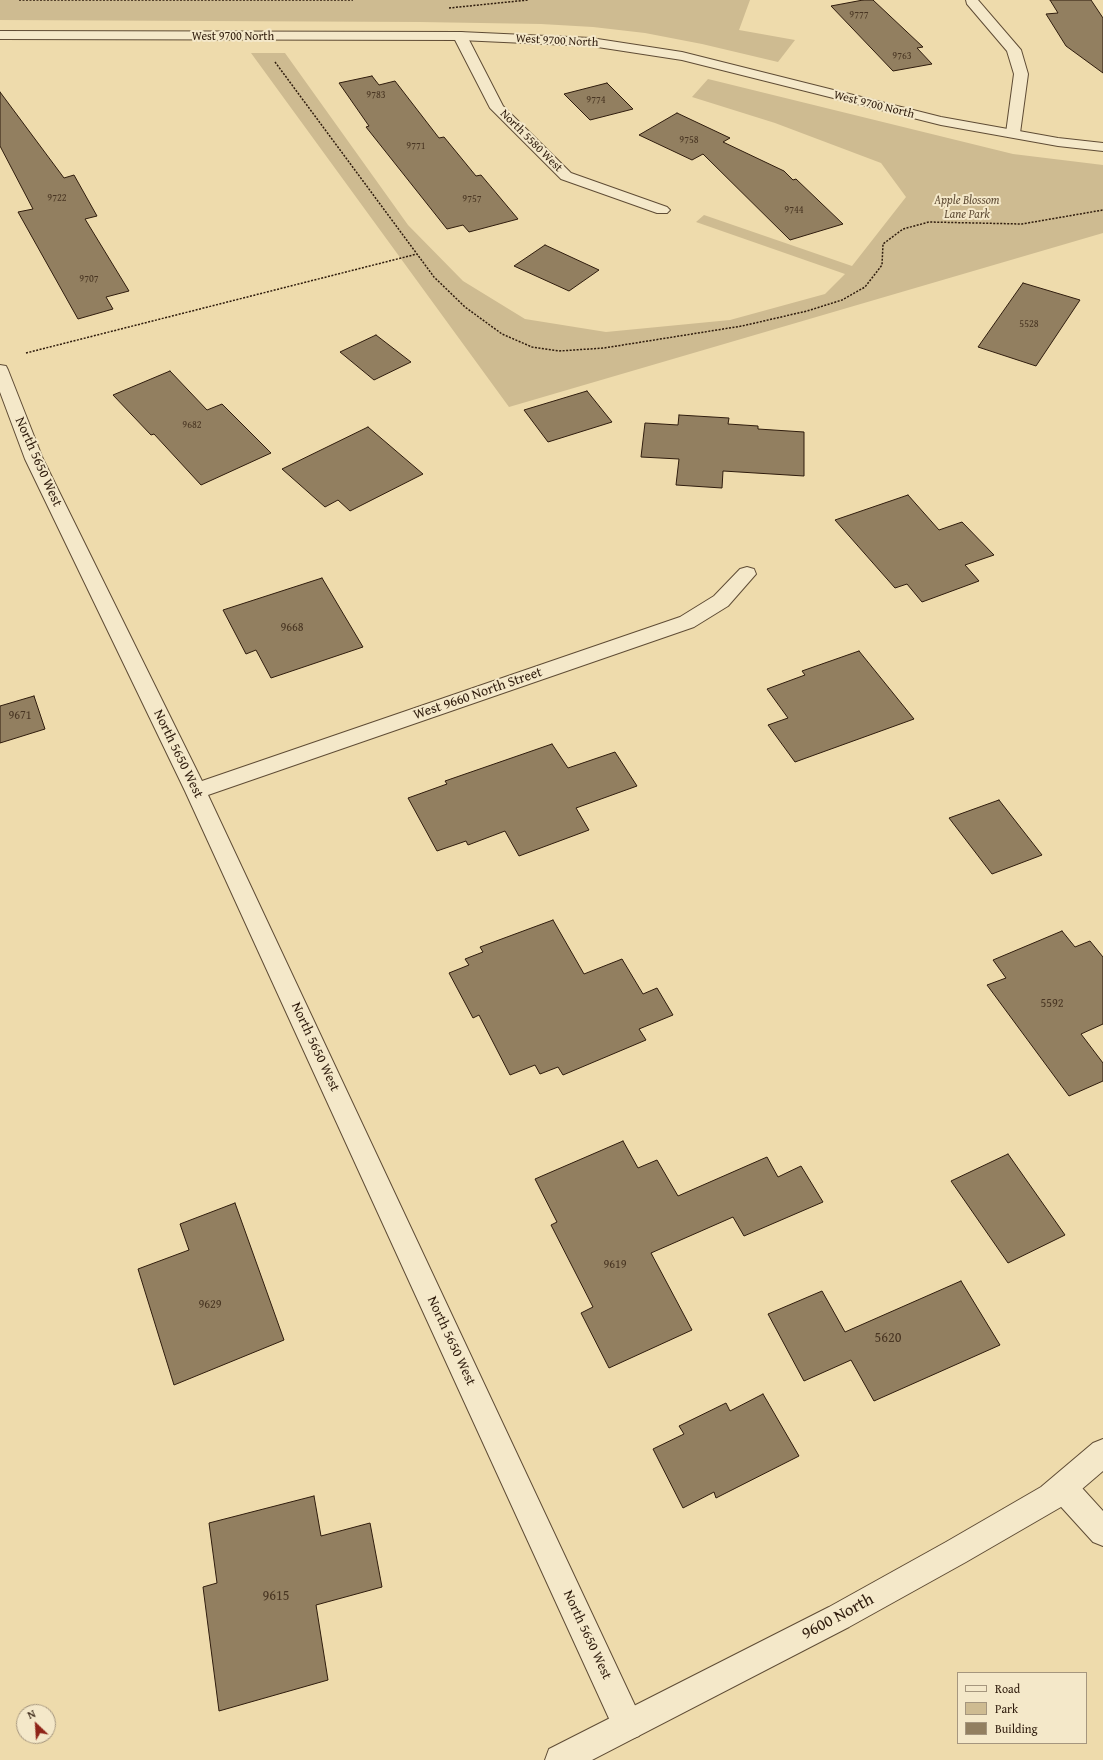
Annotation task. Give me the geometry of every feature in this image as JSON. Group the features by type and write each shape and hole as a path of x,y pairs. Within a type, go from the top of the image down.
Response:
{"street":[{"path":"972,1 1014,50 1021,74 1013,133"},
{"name":"West 9700 North","path":"0,35 460,36 591,42 682,56 941,121 1058,142 1103,147"},
{"name":"North 5580 West","path":"460,36 497,108 566,176 662,210"},
{"name":"North 5650 West","path":"0,370 34,459 196,791 628,1725"},
{"name":"West 9660 North Street","path":"196,791 687,622 721,601 746,574"},
{"name":"9600 North","path":"560,1760 839,1617 956,1552 1063,1488 1103,1453"},
{"path":"1063,1488 1103,1532"}],"path":[{"path":"19,0 353,0"},
{"path":"447,8 528,0"},
{"path":"274,60 434,278 465,307 502,334 532,347 559,351 604,348 742,326 807,311 842,300 865,286 882,265 884,244 903,229 929,222 1022,224 1103,210"},
{"path":"26,353 417,254"}],"green space":[{"path":"0,0 750,0 739,30 795,40 778,62 702,44 645,33 593,27 541,24 420,22 0,20"},
{"name":"Apple Blossom Lane Park","path":"251,53 285,53 408,225 463,281 525,319 606,332 730,320 825,294 845,274 696,222 704,215 852,266 906,197 881,163 775,123 692,97 708,79 1013,154 1103,165 1103,233 509,407"}],"building":[{"path":"863,0 873,0 923,47 917,48 932,64 893,71 831,6"},
{"path":"1050,0 1091,0 1103,18 1103,73 1066,46 1046,14 1058,13"},
{"path":"372,76 379,85 395,81 439,138 444,137 476,176 481,175 518,219 469,232 463,225 447,229 366,127 369,126 339,83"},
{"path":"607,83 633,109 590,120 564,94"},
{"path":"0,92 64,178 74,175 97,216 85,219 129,291 106,297 113,309 78,319 18,212 33,209 0,146"},
{"path":"677,113 730,138 723,142 784,171 793,180 796,179 843,224 790,240 703,154 692,160 639,135"},
{"path":"545,245 599,270 569,291 514,266"},
{"path":"1023,283 1080,300 1036,366 978,347"},
{"path":"376,335 411,362 374,380 340,352"},
{"path":"170,371 207,410 222,404 271,453 201,485 154,434 151,435 113,395"},
{"path":"587,391 612,422 548,442 524,410"},
{"path":"679,415 729,418 728,424 758,426 758,429 804,432 804,476 723,471 722,488 676,485 679,459 641,457 645,423 678,425"},
{"path":"368,427 423,474 350,511 338,500 325,507 282,469"},
{"path":"908,495 939,530 962,522 994,555 965,565 979,581 922,602 907,584 895,588 835,520"},
{"path":"322,578 363,647 271,678 256,650 246,654 223,610"},
{"path":"859,651 914,719 795,762 768,725 788,718 767,689 805,675 802,671"},
{"path":"34,696 45,729 0,743 0,706"},
{"path":"552,744 568,768 615,752 637,786 576,808 589,830 519,856 505,831 468,845 466,841 437,851 408,798 447,784 445,781"},
{"path":"999,800 1042,855 992,874 949,818"},
{"path":"553,920 584,974 622,959 643,994 657,988 673,1015 639,1029 646,1040 563,1075 558,1067 540,1074 535,1065 510,1075 479,1015 473,1018 449,973 469,965 465,959 483,952 480,947"},
{"path":"1062,931 1075,947 1090,941 1103,957 1103,1024 1081,1034 1103,1063 1103,1081 1069,1096 987,985 1006,978 993,960"},
{"path":"623,1141 638,1168 657,1160 678,1196 767,1157 778,1177 801,1166 823,1202 744,1236 733,1217 651,1253 692,1330 609,1368 581,1313 593,1307 551,1225 557,1222 535,1179"},
{"path":"1008,1154 1065,1235 1008,1263 951,1181"},
{"path":"235,1203 284,1340 174,1385 138,1269 189,1250 180,1224"},
{"path":"961,1281 1000,1345 874,1401 851,1360 804,1381 768,1314 822,1291 845,1332"},
{"path":"763,1394 799,1456 716,1498 714,1492 683,1508 653,1449 684,1434 679,1426 726,1403 730,1411"},
{"path":"314,1496 321,1536 370,1523 382,1587 316,1605 328,1680 219,1711 203,1587 217,1583 209,1523"}]}
